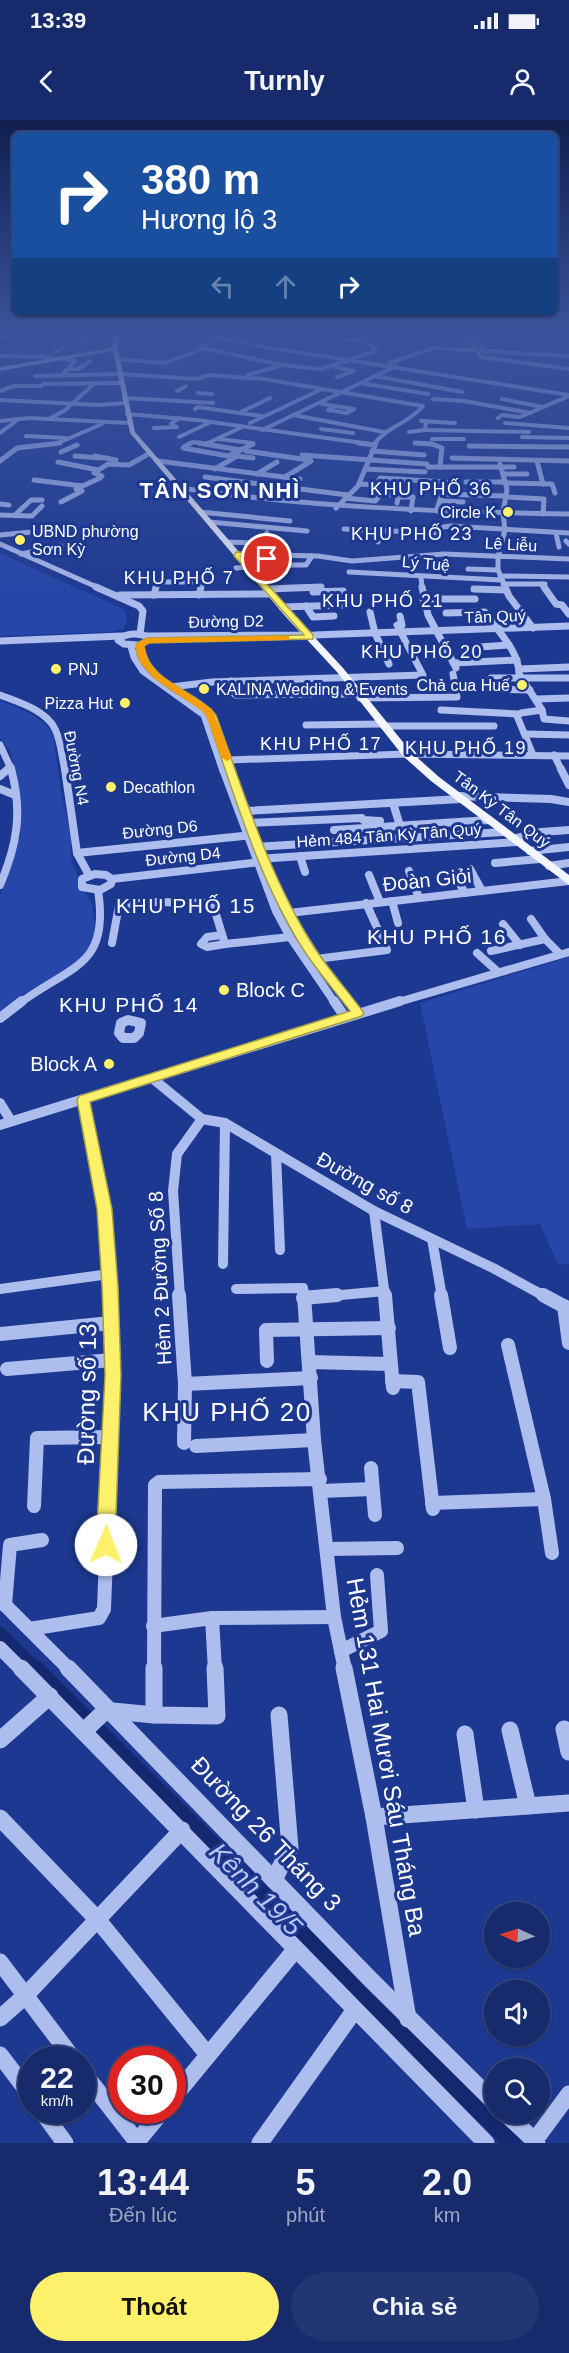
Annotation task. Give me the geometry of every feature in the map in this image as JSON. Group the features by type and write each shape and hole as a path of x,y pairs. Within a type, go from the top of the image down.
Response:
{"main road":[{"name":"Tân Kỳ Tân Quý","path":"129,424 132,432 347,679 407,754 569,881"}],"street":[{"path":"0,461 17,448 58,443 99,424"},
{"path":"154,428 177,427 172,424"},
{"path":"180,437 206,424"},
{"path":"210,429 221,424"},
{"path":"225,424 374,445"},
{"path":"264,430 275,424"},
{"path":"264,430 276,424"},
{"path":"307,437 329,424"},
{"path":"340,424 384,432"},
{"path":"336,508 359,484 374,445 384,432 400,424"},
{"path":"427,424 429,435 442,448 440,467"},
{"path":"547,424 569,428"},
{"path":"206,444 242,427"},
{"path":"341,441 361,428"},
{"path":"415,443 429,435 450,428"},
{"path":"321,429 353,433"},
{"path":"464,437 408,434 529,432"},
{"path":"26,436 66,438"},
{"path":"500,437 569,438"},
{"path":"515,437 519,445"},
{"path":"217,438 253,444 245,449 228,456 183,448 193,442 245,449 311,460 367,465 427,464 428,467 502,469 527,474"},
{"path":"348,446 354,443"},
{"path":"62,452 77,445"},
{"path":"469,446 569,447"},
{"path":"372,451 421,455 419,448"},
{"path":"245,449 270,450"},
{"path":"61,502 82,491 76,489 102,476 94,473 108,464 129,465 150,453"},
{"path":"302,455 447,474"},
{"path":"75,456 135,462"},
{"path":"94,456 102,458"},
{"path":"202,470 216,468 237,456 304,465"},
{"path":"452,458 511,461 563,468"},
{"path":"285,477 311,460"},
{"path":"158,461 209,470"},
{"path":"537,464 569,461"},
{"path":"58,462 98,470"},
{"path":"257,474 277,462"},
{"path":"537,464 543,484"},
{"path":"244,472 254,466"},
{"path":"491,473 514,467"},
{"path":"216,468 300,479"},
{"path":"457,475 458,468"},
{"path":"502,469 506,491 503,513 505,530 498,557 502,580 533,628"},
{"path":"219,494 205,477 375,501 379,494 390,495"},
{"path":"359,484 377,485 380,478 446,482"},
{"path":"34,480 83,486"},
{"path":"219,494 240,482"},
{"path":"466,482 506,491"},
{"path":"439,501 465,501 506,491 543,484 552,484 554,492 506,491 442,494 439,501 437,509 439,512"},
{"path":"180,488 336,508 569,514"},
{"path":"490,488 542,498 544,499 543,514"},
{"path":"397,503 398,497 413,497 411,511"},
{"path":"1,503 9,505"},
{"path":"1,516 32,516 44,504 26,505 15,515"},
{"path":"200,512 290,520"},
{"path":"486,529 489,517"},
{"path":"209,522 307,531"},
{"path":"344,529 440,533 447,526 569,533"},
{"path":"0,528 19,529 16,532"},
{"path":"0,535 53,530"},
{"path":"378,542 383,530"},
{"path":"399,543 402,531"},
{"path":"532,531 532,542"},
{"path":"416,543 418,532"},
{"path":"226,542 258,543 267,533"},
{"path":"556,533 559,547"},
{"path":"0,546 142,609 141,636 135,645 134,657 143,671 204,715 290,937 345,1017"},
{"path":"0,546 132,607 136,613 141,636"},
{"path":"21,554 61,546"},
{"path":"423,547 434,563"},
{"name":"Lê Liễu","path":"236,554 312,556 352,561 402,559 427,554 475,553 498,557 569,560"},
{"path":"276,565 306,565 312,556"},
{"path":"310,611 346,603 344,585 352,561"},
{"path":"236,568 248,567"},
{"path":"468,569 502,580 542,584 568,580"},
{"name":"Lý Tuệ","path":"349,572 377,577 502,580"},
{"path":"231,681 235,695 457,698 454,668 424,608 421,577"},
{"path":"474,589 502,580 568,580"},
{"path":"154,595 157,582 202,582 199,595"},
{"path":"542,584 556,604 562,605 569,614"},
{"path":"298,592 344,585"},
{"path":"114,595 199,595 321,587"},
{"path":"423,599 475,599"},
{"path":"282,607 334,616"},
{"path":"310,611 353,610"},
{"path":"370,612 375,633 396,676"},
{"path":"446,614 485,612 509,645 520,669 519,674 537,699 544,718 569,721"},
{"path":"171,687 231,681 423,675 420,665 397,625 402,625 400,616"},
{"name":"Tân Quý","path":"309,635 569,626"},
{"name":"Đường D2","path":"141,636 309,635"},
{"name":"Đường D2","path":"141,636 297,638 309,635"},
{"path":"0,648 121,640 141,636"},
{"path":"0,641 121,640 135,645 148,667 171,687 209,711 249,823 250,835"},
{"path":"478,647 509,645"},
{"path":"454,668 516,660"},
{"path":"520,669 569,667"},
{"path":"491,678 569,678"},
{"path":"489,689 530,690"},
{"name":"Đường N4","path":"0,695 41,714 52,723 56,730 66,774 77,853 89,875 82,879 81,884 86,888 98,890"},
{"path":"441,698 445,725"},
{"path":"537,699 569,698"},
{"path":"441,710 518,714 542,710"},
{"path":"518,714 534,755"},
{"path":"306,725 494,726"},
{"path":"525,734 569,735"},
{"path":"0,745 11,767 15,795 16,842 0,885"},
{"path":"228,760 407,754 569,756"},
{"path":"554,755 569,785"},
{"path":"0,776 11,767"},
{"path":"0,789 15,795"},
{"path":"245,811 459,797 551,799 569,802"},
{"path":"393,803 400,826"},
{"path":"249,823 362,818 363,820 380,821"},
{"path":"334,830 489,820"},
{"path":"254,847 511,837 569,830"},
{"name":"Đường D6","path":"77,853 250,835"},
{"name":"Hẻm 484 Tân Kỳ Tân Quý","path":"260,861 511,837"},
{"path":"530,851 569,847"},
{"path":"300,856 305,872"},
{"path":"495,863 540,859"},
{"path":"260,861 316,959 358,1013"},
{"name":"Đường D4","path":"89,875 101,874 112,879 260,861"},
{"path":"549,866 569,863"},
{"path":"470,869 482,891"},
{"path":"409,871 419,898"},
{"path":"453,872 465,893"},
{"path":"369,875 380,902"},
{"path":"0,1018 41,987 73,969 88,957 96,945 99,928 101,910 98,890 108,887 112,879"},
{"name":"Đoàn Giỏi","path":"289,913 569,881"},
{"path":"392,901 398,923"},
{"path":"112,943 119,905 152,902 208,903 215,910 224,940 290,937"},
{"path":"316,959 384,951 387,948 366,903"},
{"path":"531,920 545,939 565,953"},
{"path":"503,924 520,945"},
{"path":"491,951 545,939"},
{"path":"477,953 498,972"},
{"path":"0,1103 5,1123 358,1013 565,953"},
{"name":"Đường số 8","path":"152,1078 202,1119 225,1123 374,1211 493,1268 566,1308"},
{"name":"Đường số 13","path":"29,1629 99,1618 103,1614 110,1437 111,1323 105,1209 83,1100"},
{"name":"Hẻm 2 Đường Số 8","path":"202,1119 177,1154 174,1191 190,1444 314,1440"},
{"path":"223,1264 225,1123"},
{"path":"276,1154 280,1250"},
{"path":"374,1211 385,1291 391,1352 389,1364 393,1385 418,1382 432,1506 544,1499"},
{"path":"432,1239 450,1348"},
{"path":"0,1289 109,1274"},
{"path":"236,1289 303,1293 385,1291"},
{"name":"Hẻm 131 Hai Mươi Sáu Tháng Ba","path":"303,1293 314,1440 334,1617 374,1817 408,2019"},
{"path":"566,1308 569,1343"},
{"path":"0,1334 111,1323"},
{"path":"267,1361 266,1330 389,1328"},
{"path":"508,1344 544,1499 552,1553"},
{"path":"7,1369 112,1360"},
{"path":"309,1362 389,1364"},
{"path":"185,1384 311,1378"},
{"path":"34,1506 37,1438 110,1437"},
{"path":"371,1468 375,1515"},
{"path":"154,1715 156,1655 153,1626 154,1485 159,1482 320,1485 372,1490"},
{"path":"3,1603 10,1545 42,1540"},
{"path":"328,1549 398,1548"},
{"path":"341,1651 381,1631 377,1575"},
{"name":"Đường 26 Tháng 3","path":"3,1603 408,2019 484,2092"},
{"path":"153,1626 212,1618 334,1617"},
{"path":"87,1728 108,1712 217,1716 212,1618"},
{"path":"0,1647 87,1728 295,1950 486,2143"},
{"path":"0,1740 51,1696"},
{"path":"274,1880 290,1848 279,1715"},
{"path":"564,1729 569,1752"},
{"path":"510,1730 528,1806"},
{"path":"465,1734 476,1810"},
{"path":"374,1817 569,1803"},
{"path":"0,1818 97,1919 208,2055"},
{"path":"0,2018 25,1996 182,1830"},
{"path":"186,2082 295,1950"},
{"path":"0,1962 63,2046"},
{"path":"260,2143 354,2011"},
{"path":"0,2055 18,2079"},
{"path":"96,2089 137,2143 152,2124"},
{"path":"517,2124 536,2142 569,2094"},
{"path":"51,2124 65,2143"}],"shaded area":[{"path":"0,553 125,610 127,623 123,629 111,632 0,636"},
{"path":"0,701 37,717 53,734 61,793 71,835 71,858 81,887 92,904 95,928 91,947 73,965 27,992 0,1012 0,896 21,834 11,752 0,738"},
{"path":"569,957 569,1264 558,1265 540,1224 467,1229 420,1003"}],"waterway":[{"name":"Kênh 19/5","path":"0,1634 36,1670"},
{"name":"Kênh 19/5","path":"35,1668 512,2143"}],"slow traffic":[{"path":"227,758 209,711 157,676 144,662 140,645 147,641 286,638"}],"place":[{"name":"Circle K","path":"508,512"},
{"name":"UBND phường Sơn Kỳ","path":"20,540"},
{"name":"PNJ","path":"56,669"},
{"name":"Chả cua Huế","path":"522,685"},
{"name":"KALINA Wedding & Events","path":"204,689"},
{"name":"Pizza Hut","path":"125,703"},
{"name":"Decathlon","path":"111,787"},
{"name":"Block C","path":"224,990"},
{"name":"Block A","path":"109,1064"}],"district":[{"name":"KHU PHỐ 36","path":"431,489"},
{"name":"TÂN SƠN NHÌ","path":"220,490"},
{"name":"KHU PHỐ 23","path":"412,534"},
{"name":"KHU PHỐ 7","path":"179,578"},
{"name":"KHU PHỐ 21","path":"383,601"},
{"name":"KHU PHỐ 20","path":"422,652"},
{"name":"KHU PHỐ 17","path":"321,744"},
{"name":"KHU PHỐ 19","path":"466,748"},
{"name":"KHU PHỐ 15","path":"186,906"},
{"name":"KHU PHỐ 16","path":"437,937"},
{"name":"KHU PHỐ 14","path":"129,1005"},
{"name":"KHU PHỐ 20","path":"227,1412"}],"route":[{"path":"106,1545 113,1375 110,1286 105,1209 83,1100 358,1013 321,967 302,938 279,894 254,835 212,715 205,707 157,676 144,662 140,649 140,645 147,641 310,637 236,554 263,554 267,559"}]}
